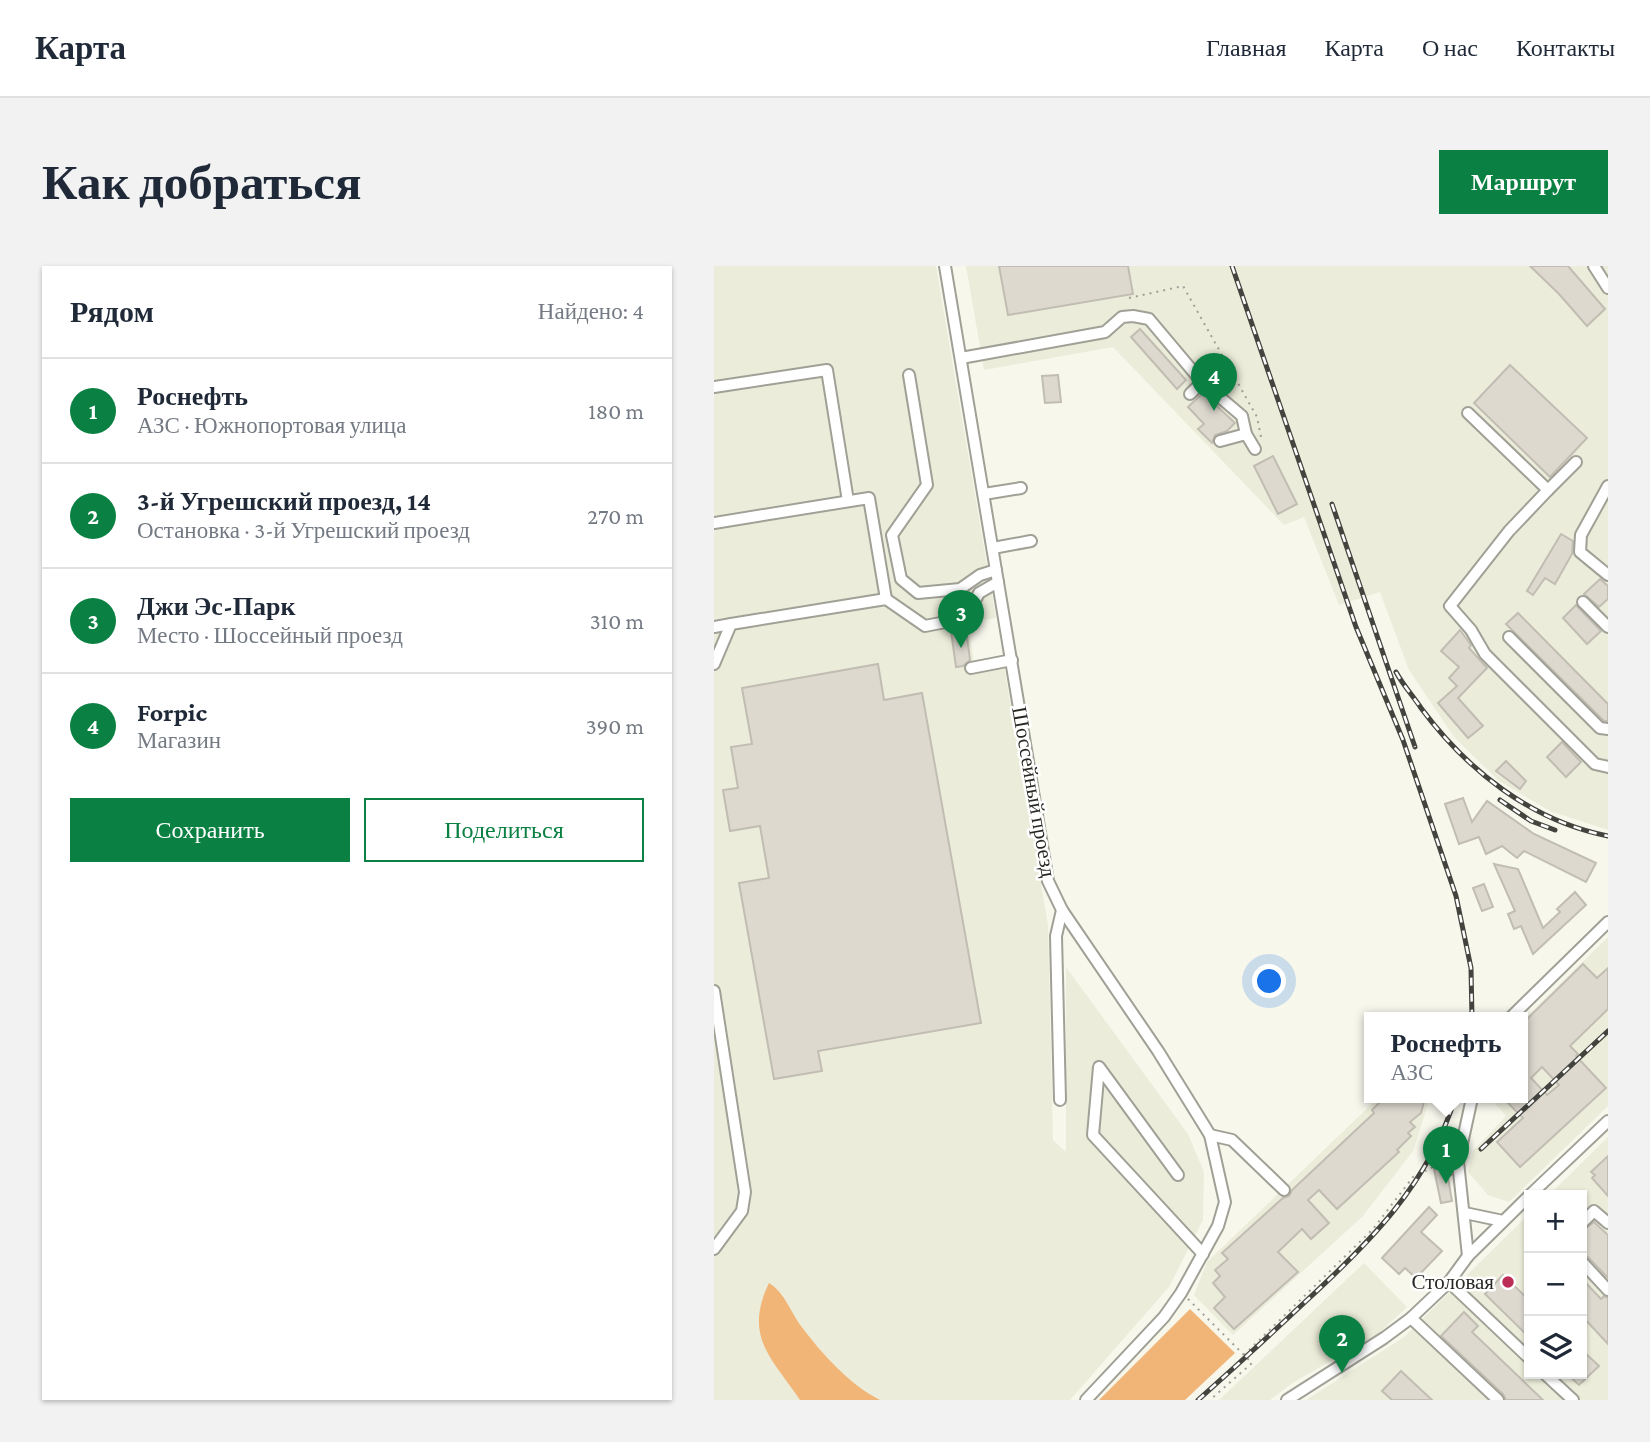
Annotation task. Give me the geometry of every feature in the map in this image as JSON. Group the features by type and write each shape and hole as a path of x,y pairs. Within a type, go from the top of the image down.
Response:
{"street":[{"name":"Шоссейный проезд","path":"945,266 1048,881 1062,910 1158,1051 1210,1135 1225,1202 1219,1226 1164,1318 1086,1400"},
{"path":"1594,266 1608,288"},
{"path":"961,358 1105,332 1122,317 1149,319 1202,382 1242,416 1246,434 1255,449"},
{"path":"714,387 827,370 848,502"},
{"path":"714,627 886,599 925,626 966,618 979,593 994,582 997,576 979,575 960,589 918,593 901,579 892,536 927,485 909,375"},
{"path":"1190,394 1202,382"},
{"path":"1468,412 1548,490"},
{"path":"1220,442 1246,434"},
{"path":"1576,462 1508,531 1450,606 1471,630 1485,654 1595,764 1608,766"},
{"path":"1608,486 1581,535 1580,552 1608,575"},
{"path":"984,494 1021,488"},
{"path":"714,523 869,498 886,599"},
{"path":"993,548 1031,541"},
{"path":"1583,602 1608,627"},
{"path":"714,664 731,624"},
{"path":"1509,637 1600,728 1608,729"},
{"path":"971,668 1012,660"},
{"path":"1060,1100 1056,936 1062,910"},
{"path":"1516,1012 1608,922"},
{"path":"714,991 745,1192 742,1211 714,1249"},
{"path":"1178,1175 1099,1067 1093,1135 1203,1254"},
{"path":"1468,1256 1465,1213 1458,1177 1459,1150 1471,1103"},
{"path":"1536,1190 1608,1121"},
{"path":"1210,1135 1232,1140 1284,1190"},
{"path":"1449,1169 1459,1150"},
{"path":"1287,1400 1411,1318 1449,1282 1468,1256 1524,1202"},
{"path":"1587,1218 1594,1211 1608,1223"},
{"path":"1465,1213 1503,1221"},
{"path":"1587,1267 1608,1290"},
{"path":"1449,1282 1524,1353"},
{"path":"1411,1318 1498,1400"},
{"path":"1550,1379 1573,1400"}],"path":[{"path":"1129,298 1182,286 1257,417 1263,445 1255,449"},
{"path":"1244,1355 1373,1230 1413,1177 1437,1164 1449,1169"},
{"path":"1181,1293 1252,1363 1210,1400"}],"shaded area":[{"path":"714,266 936,266 996,618 968,622 975,670 1004,666 1048,925 1053,1140 1066,1152 1066,967 1188,1134 1204,1172 1203,1220 1169,1287 1070,1400 714,1400"},
{"path":"966,266 1608,266 1608,830 1550,811 1499,781 1454,737 1409,670 1380,592 1339,605 1304,517 1284,525 1113,347 984,370"},
{"path":"1608,937 1608,1106 1509,1202 1488,1195 1468,1172 1473,1151 1506,1116 1494,1103 1528,1103 1528,1015"},
{"path":"1373,1103 1428,1103 1413,1151 1363,1216 1233,1335 1194,1295 1207,1262"},
{"path":"1608,1137 1608,1400 1306,1400 1404,1337 1524,1219 1524,1379 1587,1379 1587,1190 1554,1190"},
{"path":"1364,1263 1407,1307 1378,1334 1294,1382 1270,1400 1219,1400"},
{"path":"769,1283 779,1292 801,1326 827,1358 858,1386 880,1400 800,1400 771,1359 760,1333 759,1318"},
{"path":"1190,1309 1235,1353 1185,1400 1099,1400"}],"building":[{"path":"999,266 1128,266 1133,294 1008,315"},
{"path":"1530,266 1568,266 1605,309 1587,326"},
{"path":"1140,329 1186,380 1177,389 1131,337"},
{"path":"1510,365 1587,438 1550,477 1474,403"},
{"path":"1058,375 1061,402 1045,403 1042,376"},
{"path":"1203,393 1235,423 1227,431 1215,435 1212,443 1198,429 1204,424 1188,407"},
{"path":"1273,456 1297,504 1278,514 1254,466"},
{"path":"1561,534 1573,541 1572,554 1555,584 1545,578 1533,595 1527,591"},
{"path":"1600,579 1608,586 1608,599 1599,607 1584,594"},
{"path":"1576,605 1601,631 1587,644 1563,618"},
{"path":"1518,613 1608,704 1608,721 1604,721 1506,624"},
{"path":"966,629 970,660 963,666 956,667 951,631"},
{"path":"1460,630 1471,645 1469,648 1487,668 1458,698 1483,726 1468,738 1438,703 1457,686 1449,678 1459,667 1441,651"},
{"path":"878,664 884,700 922,693 981,1023 818,1051 822,1071 774,1079 739,883 769,878 760,826 730,831 723,790 738,788 731,747 752,744 742,688"},
{"path":"1562,742 1581,762 1566,777 1547,757"},
{"path":"1506,761 1526,781 1520,789 1496,771"},
{"path":"1463,798 1472,822 1487,801 1534,834 1596,863 1586,882 1524,851 1517,858 1502,846 1486,854 1479,837 1459,844 1445,804"},
{"path":"1494,864 1518,869 1543,928 1560,912 1557,909 1575,892 1586,905 1533,954 1521,926 1514,929 1508,914 1515,911"},
{"path":"1484,884 1493,907 1482,911 1473,888"},
{"path":"1583,964 1597,978 1608,968 1608,1009 1570,1046 1606,1088 1520,1167 1497,1142 1523,1118 1508,1103 1528,1103 1528,1018","holes":["1542,1067 1559,1085 1547,1095 1531,1078"]},
{"path":"1379,1103 1424,1103 1421,1113 1410,1122 1415,1127 1408,1133 1411,1136 1397,1150 1399,1152 1337,1209 1319,1190 1308,1200 1329,1223 1311,1239 1302,1229 1278,1252 1298,1272 1234,1329 1214,1308 1225,1297 1213,1283 1220,1276 1215,1270 1228,1259 1222,1253 1283,1198 1289,1196 1292,1190 1374,1113 1372,1110"},
{"path":"1608,1156 1608,1196 1592,1178 1595,1175 1591,1172"},
{"path":"1441,1168 1442,1175 1448,1178 1452,1201 1441,1203 1434,1169"},
{"path":"1429,1207 1437,1215 1421,1232 1442,1251 1416,1278 1405,1268 1399,1274 1382,1258"},
{"path":"1594,1222 1608,1235 1608,1278 1587,1256 1587,1227"},
{"path":"1503,1275 1524,1295 1524,1332 1485,1294"},
{"path":"1587,1284 1601,1299 1604,1296 1608,1298 1608,1344 1587,1321"},
{"path":"1464,1312 1478,1326 1472,1332 1543,1400 1506,1400 1503,1394 1441,1336"},
{"path":"1587,1355 1599,1366 1587,1377"},
{"path":"1401,1371 1432,1400 1392,1400 1382,1391"},
{"path":"1572,1379 1585,1379 1579,1385"}],"railway":[{"path":"1232,266 1356,627 1403,740 1456,896 1471,968 1472,1012"},
{"path":"1332,504 1415,747"},
{"path":"1396,672 1439,731 1480,772 1503,790 1553,818 1608,836"},
{"path":"1500,800 1531,821 1555,830"},
{"path":"1481,1149 1608,1031"},
{"path":"1198,1400 1329,1280 1374,1234 1413,1185 1430,1158 1453,1103"}],"place":[{"name":"Forpic","path":"1214,411"},
{"name":"Джи Эс-Парк","path":"961,648"},
{"name":"Роснефть","path":"1446,1184"},
{"name":"Столовая","path":"1508,1282"},
{"name":"3-й Угрешский проезд, 14","path":"1342,1373"}]}
